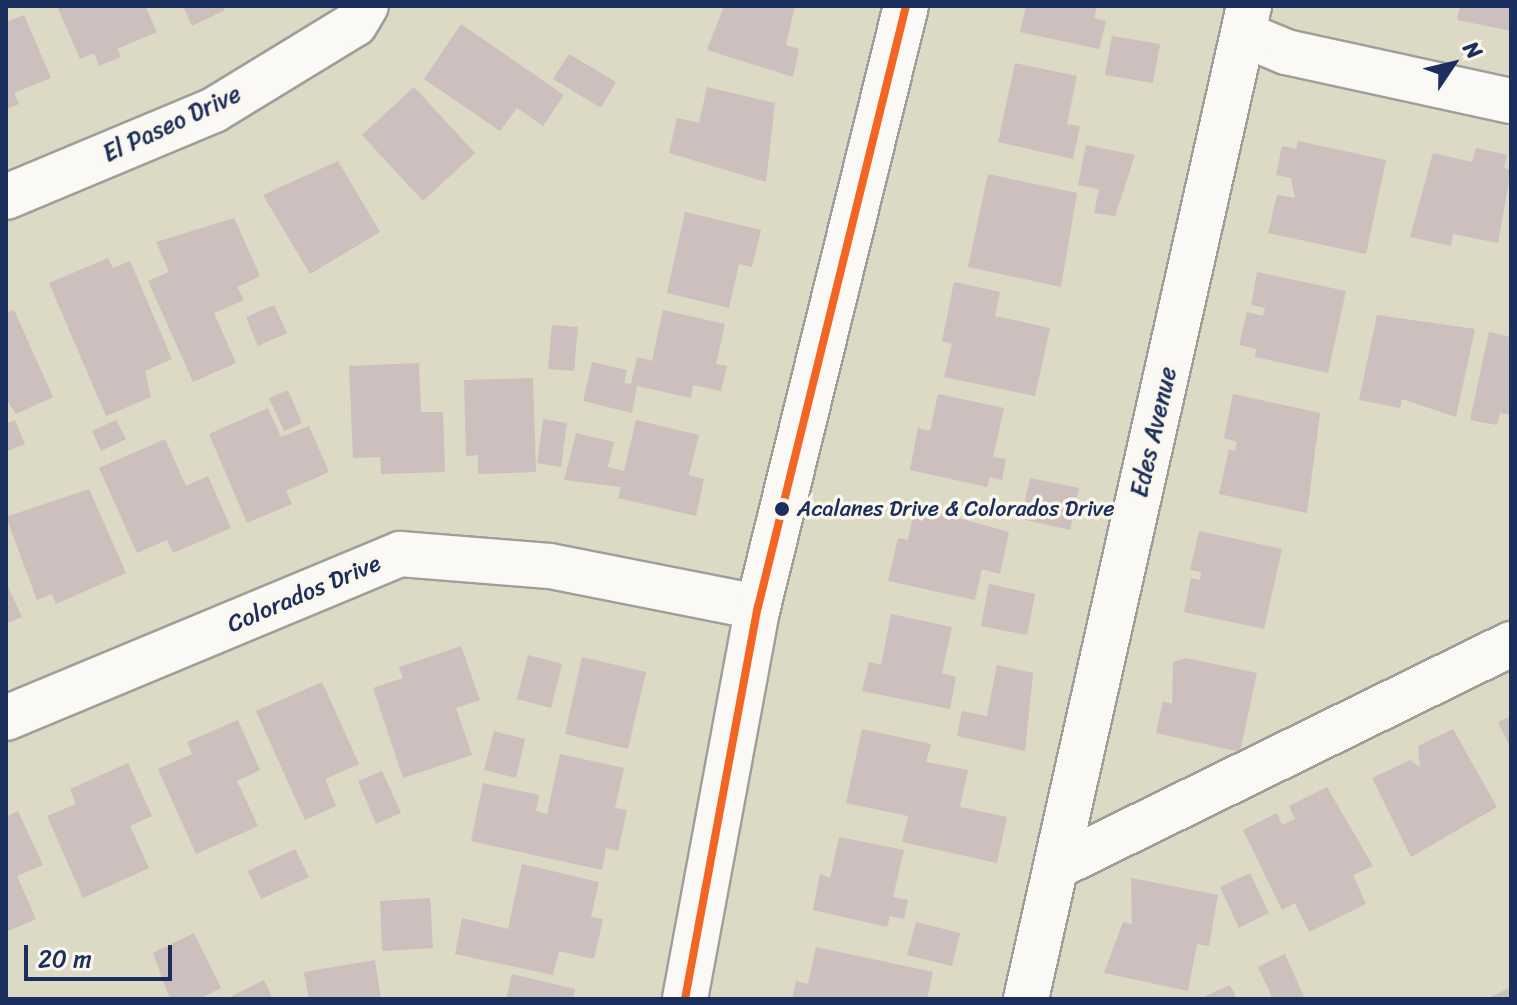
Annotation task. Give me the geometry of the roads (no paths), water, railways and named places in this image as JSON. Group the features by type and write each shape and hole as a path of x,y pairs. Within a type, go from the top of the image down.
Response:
{"street":[{"name":"El Paseo Drive","path":"6,197 214,110 355,24 366,6"},
{"path":"685,999 758,607 906,6"},
{"path":"1246,20 1286,52 1511,101"},
{"name":"Edes Avenue","path":"1026,999 1246,20"},
{"name":"Colorados Drive","path":"6,718 400,554 550,566 758,607"},
{"path":"1056,867 1511,644"}],"place":[{"name":"Acalanes Drive & Colorados Drive","path":"782,509"}]}
